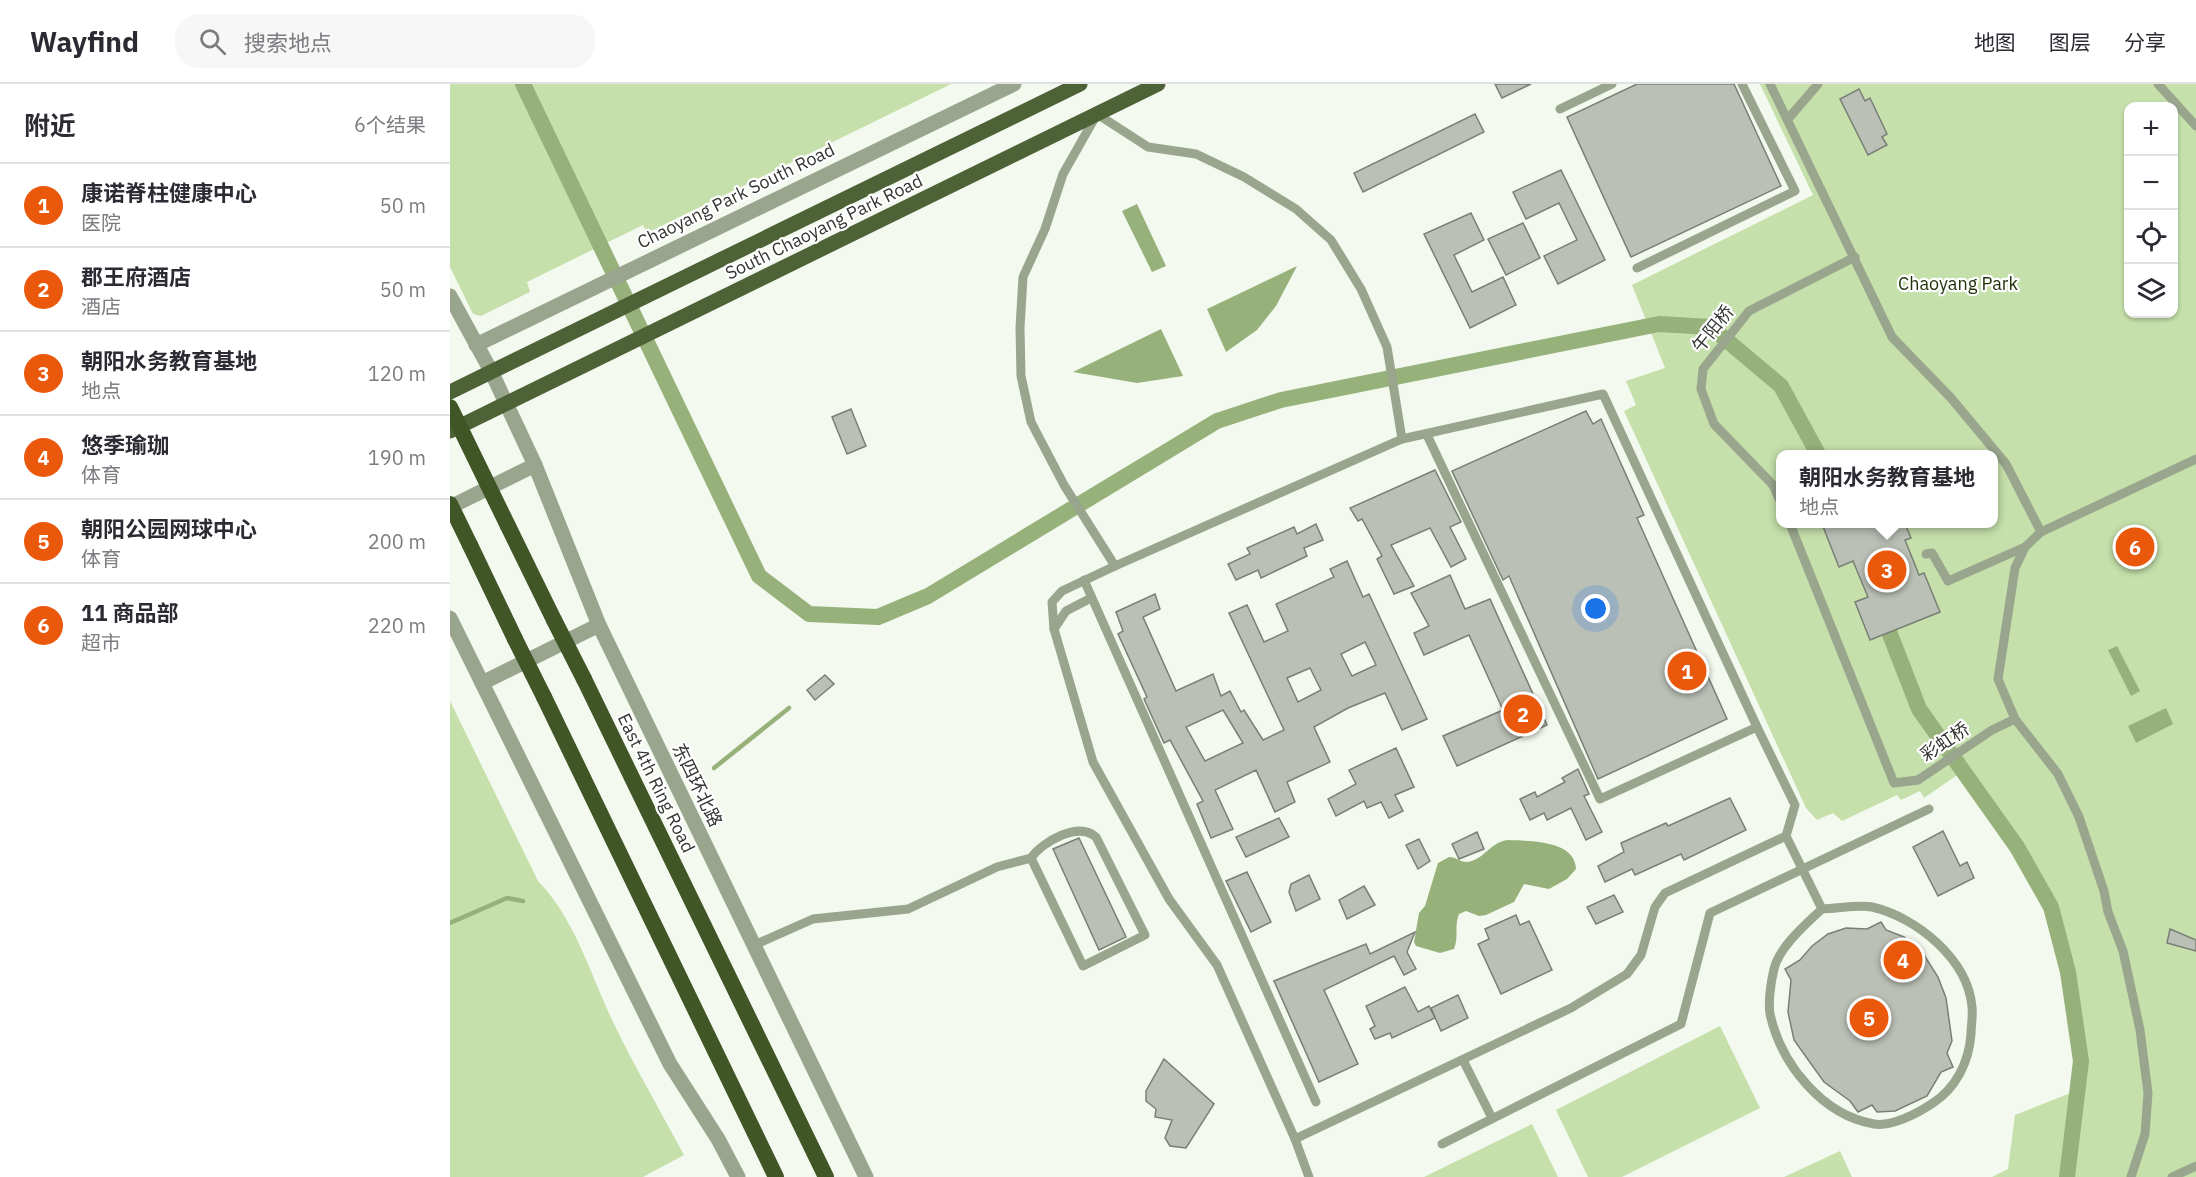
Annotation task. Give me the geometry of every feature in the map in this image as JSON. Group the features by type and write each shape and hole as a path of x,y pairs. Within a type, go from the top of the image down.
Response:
{"highway":[{"name":"East 4th Ring Road","path":"450,407 826,1177"},
{"path":"450,506 776,1177"}],"main road":[{"name":"South Chaoyang Park Road","path":"450,392 1080,84"},
{"name":"South Chaoyang Park Road","path":"450,431 1158,84"}],"street":[{"name":"Chaoyang Park South Road","path":"476,345 1014,84"},
{"name":"东四环北路","path":"452,307 491,371 535,465 599,625 866,1177"},
{"path":"450,506 535,465"},
{"path":"450,618 670,1064 718,1139 738,1177"},
{"path":"482,683 599,625"}],"lane":[{"path":"1560,109 1612,84"},
{"path":"1637,268 1795,191 1742,84"},
{"path":"1770,84 1892,337 1951,398 1994,450"},
{"path":"1788,119 1818,84"},
{"path":"2158,84 2196,126"},
{"path":"1115,566 1064,485 1032,422 1021,376 1020,328 1023,277 1045,229 1063,174 1097,114 1148,147 1196,154 1244,177 1296,209 1331,240 1361,289 1387,347 1402,439"},
{"name":"午阳桥","path":"1776,492 1773,485 1714,424 1701,389 1703,369 1749,311 1855,257"},
{"path":"1309,1177 1295,1139 1217,965 1169,900 1093,762 1054,629 1052,602 1062,591 1402,439 1603,394 1795,805 1786,836 1822,909"},
{"path":"1427,435 1600,799 1757,727"},
{"path":"1998,454 2006,464 2041,532"},
{"path":"1926,554 1932,553 1948,581 2025,547 2041,532 2196,459"},
{"name":"彩虹桥","path":"1792,528 1894,783 1917,780 1992,730 2015,719"},
{"path":"2025,547 2015,568 2001,644 1998,680 2015,719 2058,774 2079,817 2104,891 2108,912 2123,951 2140,1030 2148,1094 2145,1134 2132,1177"},
{"path":"1084,580 1316,1102"},
{"path":"1054,629 1066,610 1091,598"},
{"path":"1442,1144 1681,1024 1710,913 1803,871 1929,809"},
{"path":"753,946 820,917 908,909 997,867 1031,858 1038,848 1079,829 1089,831 1096,837 1145,935 1083,966 1031,858"},
{"path":"1295,1139 1571,1008 1628,974 1641,955 1655,907 1665,893 1786,836"},
{"path":"1870,907 1903,917 1939,942 1960,972 1972,1006 1970,1041 1962,1071 1945,1095 1914,1116 1876,1124 1844,1114 1807,1086 1783,1052 1770,1012 1774,967 1797,931 1822,909 1870,907"},
{"path":"1463,1060 1492,1119"},
{"path":"2172,1177 2196,1166"}],"green space":[{"path":"450,84 951,84 647,233 643,225 527,282 530,292 481,316 473,314 450,267"},
{"name":"Chaoyang Park","path":"1760,84 2196,84 2196,1177 1992,1177 2008,1169 2015,1115 2078,1090 2081,1061 2068,972 2051,907 2017,847 1963,771 1924,798 1920,791 1901,800 1897,795 1842,821 1833,813 1817,820 1806,808 1624,411 1636,405 1626,381 1665,368 1632,285 1813,195"},
{"path":"450,701 538,881 563,913 573,931 615,1026 684,1155 643,1177 450,1177"},
{"path":"1720,1026 1760,1108 1622,1177 1588,1177 1556,1110"},
{"path":"1532,1124 1558,1177 1424,1177"},
{"path":"1840,1151 1852,1177 1784,1177"}],"shaded area":[{"path":"1137,204 1166,266 1152,272 1122,211"},
{"path":"1297,266 1276,306 1257,330 1226,352 1207,309"},
{"path":"1161,329 1183,376 1137,383 1073,372"},
{"path":"2117,646 2140,691 2131,696 2108,650"},
{"path":"2166,708 2173,724 2136,743 2128,726"},
{"path":"1508,840 1539,842 1560,847 1574,859 1576,869 1567,879 1549,889 1524,884 1514,902 1486,915 1479,916 1466,911 1459,914 1454,949 1440,953 1416,946 1414,942 1419,913 1425,906 1438,863 1449,857 1465,862 1473,861 1496,844"}],"building":[{"path":"1495,84 1531,84 1502,98"},
{"path":"1637,84 1734,84 1781,186 1631,257 1567,117"},
{"path":"1859,89 1865,101 1870,98 1887,134 1882,137 1887,145 1868,155 1840,99"},
{"path":"1475,114 1484,132 1363,192 1354,173"},
{"path":"1561,170 1605,260 1558,284 1544,256 1577,240 1559,203 1526,219 1513,192"},
{"path":"1471,213 1484,240 1454,255 1472,292 1503,277 1516,305 1470,328 1424,234"},
{"path":"1523,223 1540,258 1506,275 1488,239"},
{"path":"851,409 866,446 847,454 832,417"},
{"path":"1586,411 1593,424 1601,419 1644,515 1637,518 1727,719 1598,779 1509,576 1503,580 1452,471"},
{"path":"1435,470 1461,522 1450,527 1466,559 1451,567 1430,528 1391,545 1414,586 1394,594 1377,559 1382,556 1362,519 1358,521 1350,508"},
{"path":"1316,524 1323,540 1304,548 1307,556 1261,578 1258,570 1236,580 1228,564 1250,554 1247,548 1294,527 1297,534"},
{"path":"1824,528 1907,528 1911,538 1905,540 1919,575 1924,573 1940,612 1870,640 1855,602 1868,597 1853,561 1839,567"},
{"path":"1347,561 1363,597 1369,594 1427,719 1402,730 1385,693 1348,708 1314,727 1330,762 1287,782 1295,802 1275,812 1256,770 1215,790 1233,829 1211,838 1197,804 1203,801 1170,740 1164,743 1144,699 1147,697 1118,634 1123,631 1116,612 1155,594 1160,609 1143,617 1176,691 1213,674 1221,696 1230,691 1241,712 1244,710 1263,740 1284,730 1229,613 1247,605 1264,642 1288,631 1276,604 1334,577 1330,569","holes":["1365,642 1376,665 1352,676 1341,654","1310,668 1321,690 1298,702 1287,678","1223,710 1243,743 1205,761 1186,727"]},
{"path":"1450,575 1465,609 1490,599 1547,725 1457,766 1443,736 1503,710 1469,635 1424,655 1414,633 1429,626 1411,593"},
{"path":"825,675 834,684 815,700 807,690"},
{"path":"1396,748 1414,787 1395,795 1403,811 1389,818 1381,802 1367,808 1364,801 1336,816 1328,799 1356,784 1349,770"},
{"path":"1578,769 1589,794 1584,796 1602,832 1586,840 1571,808 1547,820 1544,813 1530,820 1520,799 1535,792 1537,797 1565,782 1562,778"},
{"path":"1730,798 1746,830 1684,860 1681,854 1635,875 1632,869 1605,882 1598,866 1624,852 1621,843 1666,823 1668,826"},
{"path":"1279,818 1289,837 1246,857 1236,837"},
{"path":"1943,831 1960,866 1967,862 1974,878 1938,896 1913,847"},
{"path":"1477,832 1484,849 1459,859 1452,844"},
{"path":"1079,838 1126,937 1099,950 1053,849"},
{"path":"1419,839 1430,861 1418,869 1406,845"},
{"path":"1247,872 1271,922 1251,932 1226,881"},
{"path":"1309,875 1320,899 1296,911 1289,892 1291,884"},
{"path":"1364,886 1375,905 1347,919 1339,900"},
{"path":"1614,895 1623,912 1596,924 1587,907"},
{"path":"1516,915 1520,925 1529,921 1552,970 1501,994 1478,944 1489,939 1485,929"},
{"path":"1881,922 1886,930 1904,937 1924,955 1938,977 1946,998 1952,1041 1947,1053 1953,1067 1941,1072 1927,1096 1895,1111 1877,1112 1872,1105 1858,1112 1850,1101 1824,1082 1794,1040 1788,1012 1791,980 1785,969 1800,960 1812,946 1828,934 1846,928 1867,929"},
{"path":"2170,929 2196,940 2196,951 2167,943"},
{"path":"1415,932 1407,952 1416,969 1404,975 1394,956 1324,990 1358,1064 1319,1082 1274,981 1366,944 1370,954"},
{"path":"1405,987 1418,1012 1429,1006 1435,1018 1392,1038 1390,1033 1375,1039 1370,1029 1375,1026 1366,1006"},
{"path":"1458,995 1468,1018 1441,1031 1431,1008"},
{"path":"1164,1059 1214,1104 1186,1148 1170,1146 1165,1138 1172,1120 1155,1117 1156,1109 1146,1101 1146,1091"}],"waterway":[{"path":"523,84 759,576 809,614 878,617 928,596 1217,421 1281,400 1659,324 1711,327 1781,386 1816,450"},
{"path":"1881,611 1919,709 2017,847 2051,907 2068,972 2081,1061 2067,1177"},
{"path":"714,768 789,708"},
{"path":"450,923 507,898 523,901"}],"place":[{"name":"11 商品部","path":"2135,547"},
{"name":"朝阳水务教育基地","path":"1887,570"},
{"name":"康诺脊柱健康中心","path":"1687,671"},
{"name":"郡王府酒店","path":"1523,714"},
{"name":"悠季瑜珈","path":"1903,960"},
{"name":"朝阳公园网球中心","path":"1869,1018"}]}
